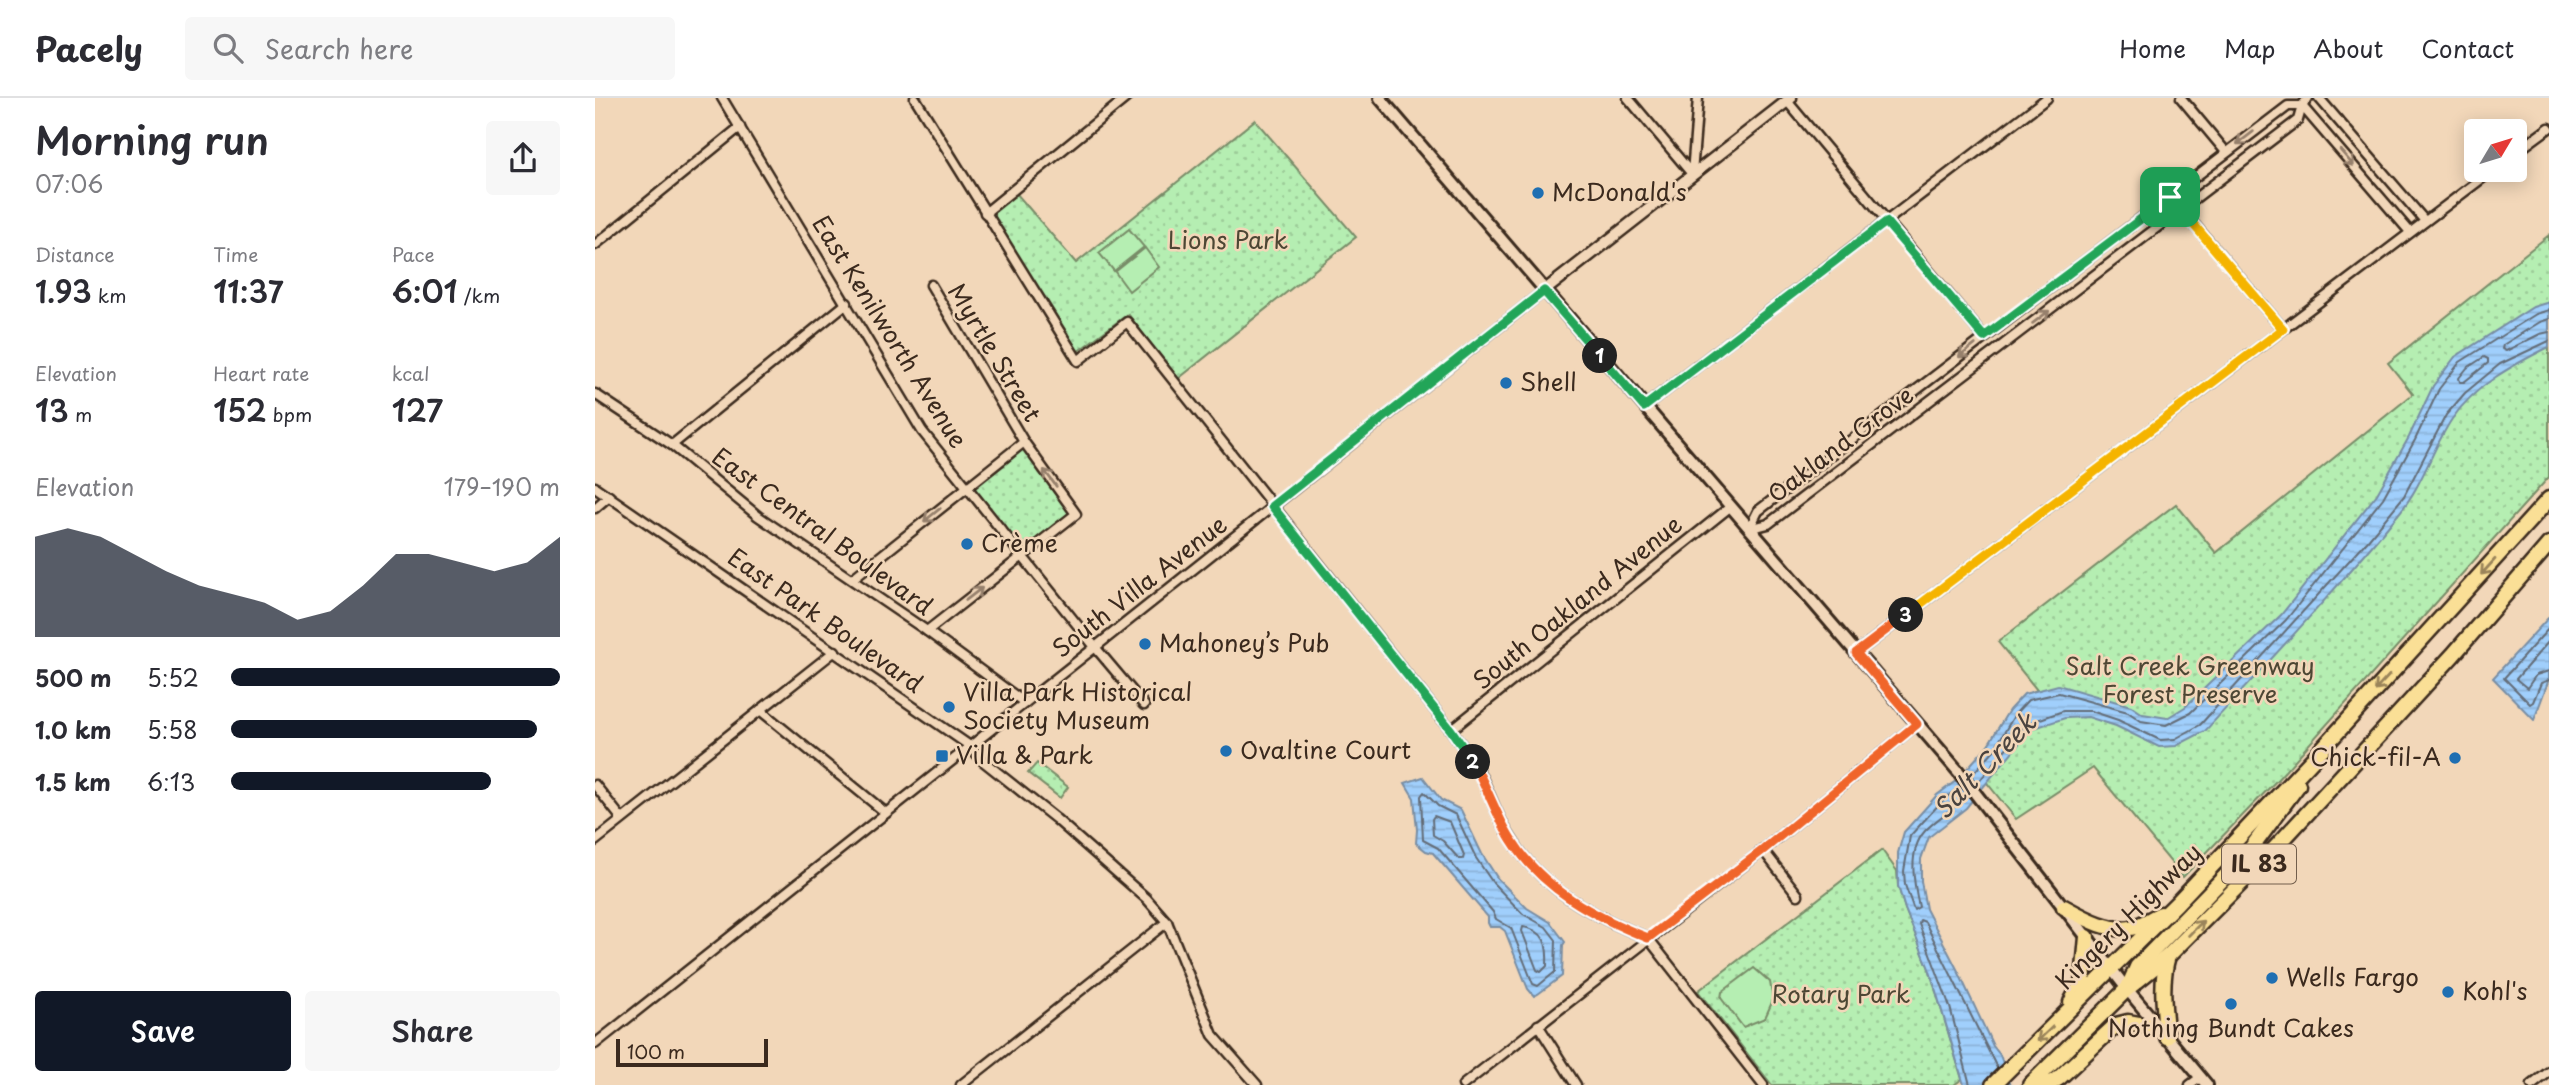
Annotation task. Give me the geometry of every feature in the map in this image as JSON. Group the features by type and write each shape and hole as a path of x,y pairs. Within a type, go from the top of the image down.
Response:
{"highway":[{"name":"Kingery Highway","path":"1993,1085 2171,909 2312,760 2549,499"},
{"name":"Kingery Highway","path":"2030,1085 2127,989 2168,956 2266,858 2453,655 2549,544"},
{"path":"2127,989 2137,967 2247,854 2293,792 2312,760"},
{"path":"2064,907 2092,922 2121,929 2134,928 2171,909"},
{"path":"2064,1015 2083,980 2087,937"},
{"path":"2040,1085 2059,1078 2116,1025 2128,1022 2164,1032 2164,968 2168,956"}],"main road":[{"path":"1380,98 1958,771 2127,989 2204,1081"}],"street":[{"name":"East Kenilworth Avenue","path":"722,98 922,431 1095,647 1145,705"},
{"path":"915,98 1078,361 1127,322 1451,730 1479,773 1510,837 1530,865 1546,881 1575,902 1622,928 1648,938 1763,1085"},
{"path":"985,213 1126,98"},
{"path":"1628,98 1692,174"},
{"path":"1692,174 1698,98"},
{"path":"1644,407 2047,98"},
{"path":"2181,98 2226,152"},
{"name":"Oakland Grove","path":"1749,529 1769,524 2298,120 2302,106 2308,98"},
{"path":"2319,98 2425,221"},
{"path":"1544,291 1789,100 1886,222 1984,337"},
{"name":"Oakland Grove","path":"1749,529 1758,511 1984,337 2288,106 2302,106"},
{"path":"2302,106 2410,232"},
{"path":"595,245 740,127"},
{"path":"2527,144 2549,128"},
{"path":"1856,653 2477,182"},
{"path":"2170,197 2283,329"},
{"name":"Myrtle Street","path":"931,285 1024,442 1076,514 1022,556"},
{"name":"South Villa Avenue","path":"595,1044 1544,291"},
{"path":"672,445 847,303"},
{"name":"East Central Boulevard","path":"595,394 672,445 758,516 927,631 1025,703"},
{"path":"852,579 1024,442"},
{"name":"East Park Boulevard","path":"595,487 970,746 983,761 1081,840 1147,899 1167,922 1209,1027 1257,1085"},
{"path":"595,508 609,496"},
{"name":"South Oakland Avenue","path":"1451,730 1730,507"},
{"path":"927,631 1022,556"},
{"path":"595,841 835,651"},
{"path":"760,710 886,813"},
{"path":"1463,1085 1763,850 1917,724"},
{"path":"595,785 622,819"},
{"path":"1763,850 1798,895"},
{"path":"961,1085 1167,922"},
{"path":"1538,1025 1576,1085"},
{"path":"2532,1085 2549,1072"},
{"path":"2190,1085 2204,1081"}],"green space":[{"name":"Lions Park","path":"1255,120 1356,237 1178,379 1128,314 1077,352 991,213 1016,193 1076,263"},
{"path":"1129,229 1144,247 1114,271 1099,253"},
{"name":"Salt Creek Greenway Forest Preserve","path":"2549,235 2549,477 2277,780 2183,877 2093,768 2016,819 1972,764 2015,704 2037,690 1998,642 2176,504 2216,553 2413,394 2388,363"},
{"path":"1145,248 1159,267 1129,291 1115,272"},
{"path":"1023,446 1072,513 1022,552 971,488"},
{"path":"1037,763 1068,787 1060,798 1028,773"},
{"name":"Rotary Park","path":"1882,850 1897,871 1898,886 1905,909 1930,971 1962,1079 1954,1085 1772,1085 1698,991"},
{"path":"1754,968 1770,982 1773,1000 1765,1018 1743,1027 1721,998 1722,992"}],"water":[{"name":"Salt Creek","path":"2549,302 2549,347 2496,377 2461,407 2445,430 2415,490 2400,512 2205,731 2176,746 2159,747 2116,726 2088,717 2065,718 2031,729 1966,808 1929,837 1921,859 1921,881 1926,909 1993,1046 2000,1055 2011,1085 1964,1085 1930,971 1898,886 1898,853 1904,832 1988,745 2009,710 2024,694 2058,685 2131,706 2143,714 2167,718 2185,707 2281,615 2377,494 2409,437 2433,386 2455,357 2533,307"},
{"path":"2549,617 2549,679 2534,720 2493,678"},
{"path":"1423,777 1441,800 1461,810 1482,854 1498,879 1527,908 1550,922 1565,942 1562,976 1538,994 1534,996 1528,989 1505,931 1500,927 1490,927 1488,917 1433,853 1416,843 1414,798 1405,783"}],"place":[{"name":"McDonald's","path":"1538,193"},
{"name":"Shell","path":"1506,383"},
{"name":"Crème","path":"967,544"},
{"name":"Mahoney’s Pub","path":"1145,644"},
{"name":"Villa Park Historical Society Museum","path":"949,707"},
{"name":"Ovaltine Court","path":"1226,751"},
{"name":"Villa & Park","path":"942,756"},
{"name":"Chick-fil-A","path":"2455,758"},
{"name":"Wells Fargo","path":"2272,978"},
{"name":"Kohl's","path":"2448,992"},
{"name":"Nothing Bundt Cakes","path":"2231,1004"}],"route":[{"path":"2170,197 2283,329 1856,653 1917,724 1763,850 1648,938 1589,911 1556,889 1530,865 1517,849 1479,773 1451,730 1272,506 1544,291 1644,407 1886,222 1984,337 2170,197"}]}
